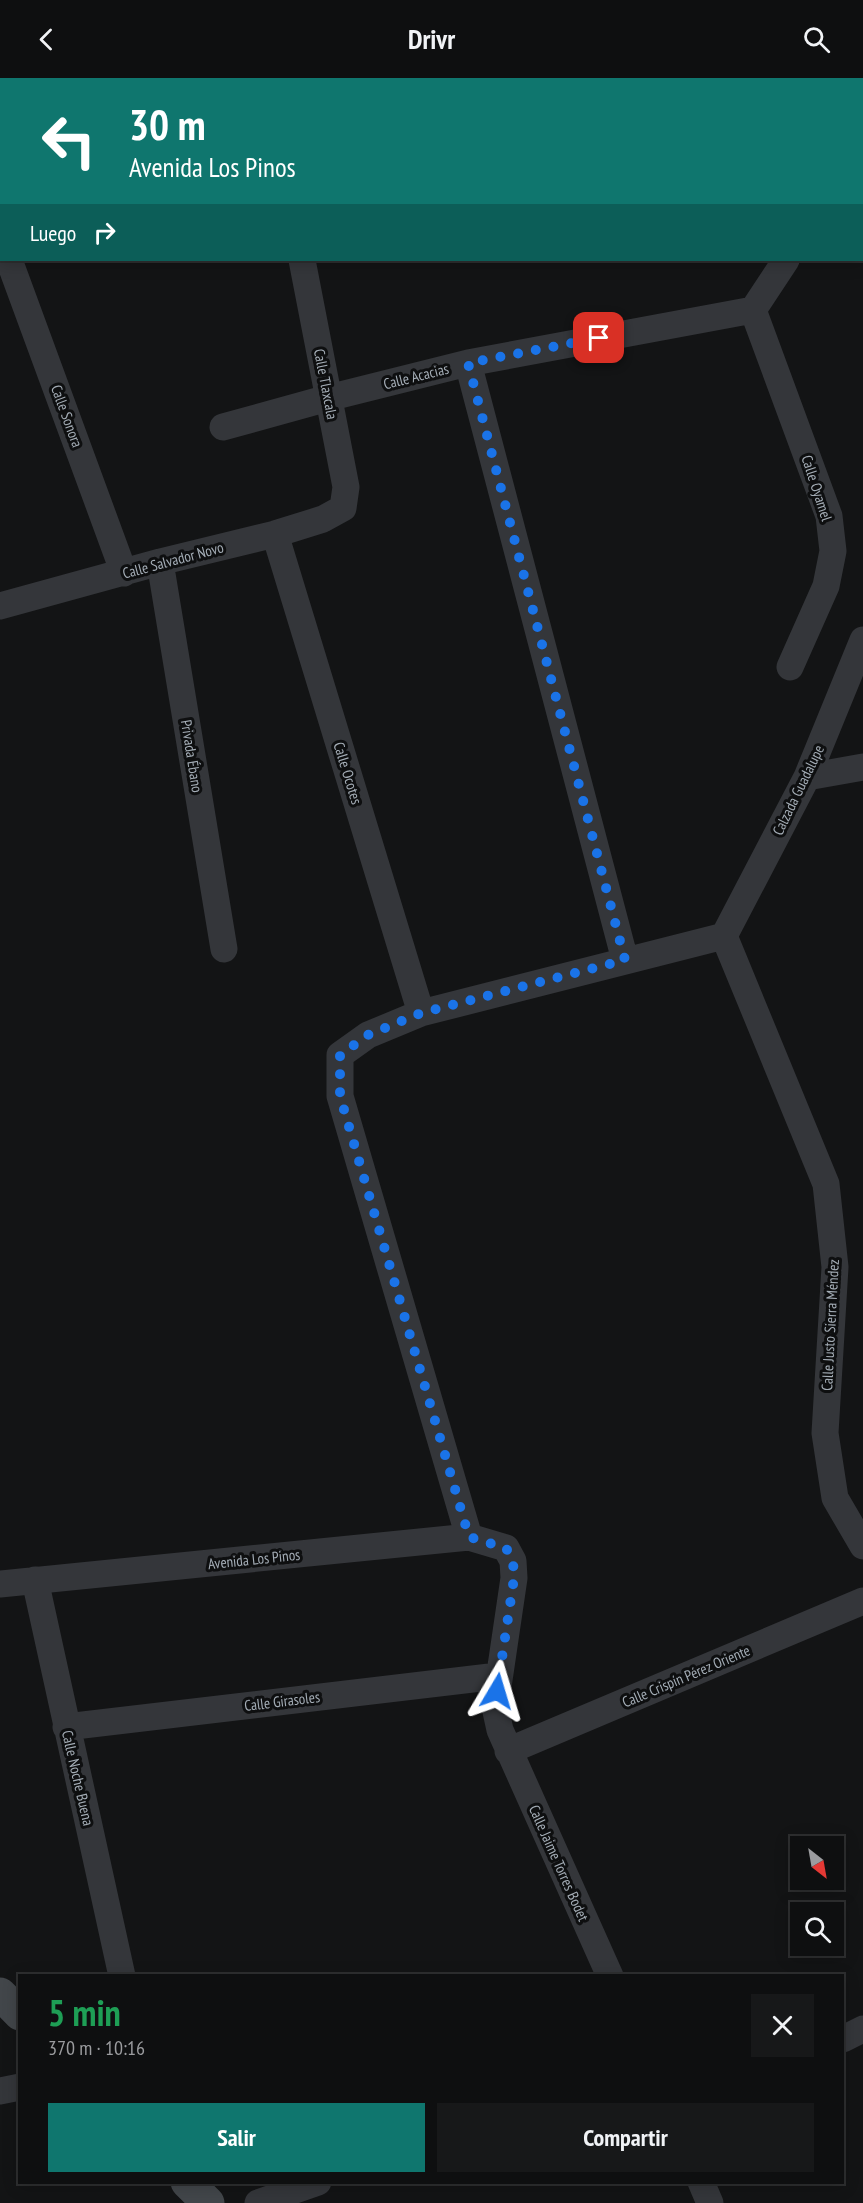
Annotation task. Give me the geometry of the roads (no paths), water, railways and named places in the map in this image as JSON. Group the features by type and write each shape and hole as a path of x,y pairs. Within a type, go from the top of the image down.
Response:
{"street":[{"name":"Calle Sonora","path":"9,261 124,573"},
{"name":"Calle Tlaxcala","path":"302,261 346,487 343,508"},
{"path":"753,309 785,261"},
{"name":"Calle Acacias","path":"223,428 328,398 468,363 753,309"},
{"name":"Calle Oyamel","path":"753,309 828,516 833,551 826,586 790,668"},
{"path":"468,363 625,960"},
{"name":"Calle Salvador Novo","path":"0,606 160,562 275,534 323,519 343,508"},
{"name":"Calle Ocotes","path":"275,534 421,1013"},
{"name":"Privada Ébano","path":"160,562 224,949"},
{"name":"Calzada Guadalupe","path":"724,936 807,777 863,640"},
{"path":"807,777 863,767"},
{"path":"469,1537 340,1096 340,1055 368,1035 421,1013 724,936"},
{"name":"Calle Justo Sierra Méndez","path":"724,936 826,1184 835,1267 825,1433 835,1498 863,1546"},
{"name":"Avenida Los Pinos","path":"0,1584 469,1537 506,1548 513,1561 514,1578 498,1676"},
{"name":"Calle Noche Buena","path":"34,1580 122,1974"},
{"name":"Calle Crispín Pérez Oriente","path":"508,1751 863,1601"},
{"path":"498,1676 495,1707 508,1751"},
{"name":"Calle Girasoles","path":"66,1727 498,1676"},
{"name":"Calle Jaime Torres Bodet","path":"508,1751 609,1974"},
{"path":"0,1994 18,2012"},
{"path":"844,2038 863,2029"},
{"path":"0,2091 18,2087"},
{"path":"189,2184 208,2203"},
{"path":"258,2203 312,2184"},
{"path":"702,2184 710,2203"}]}
